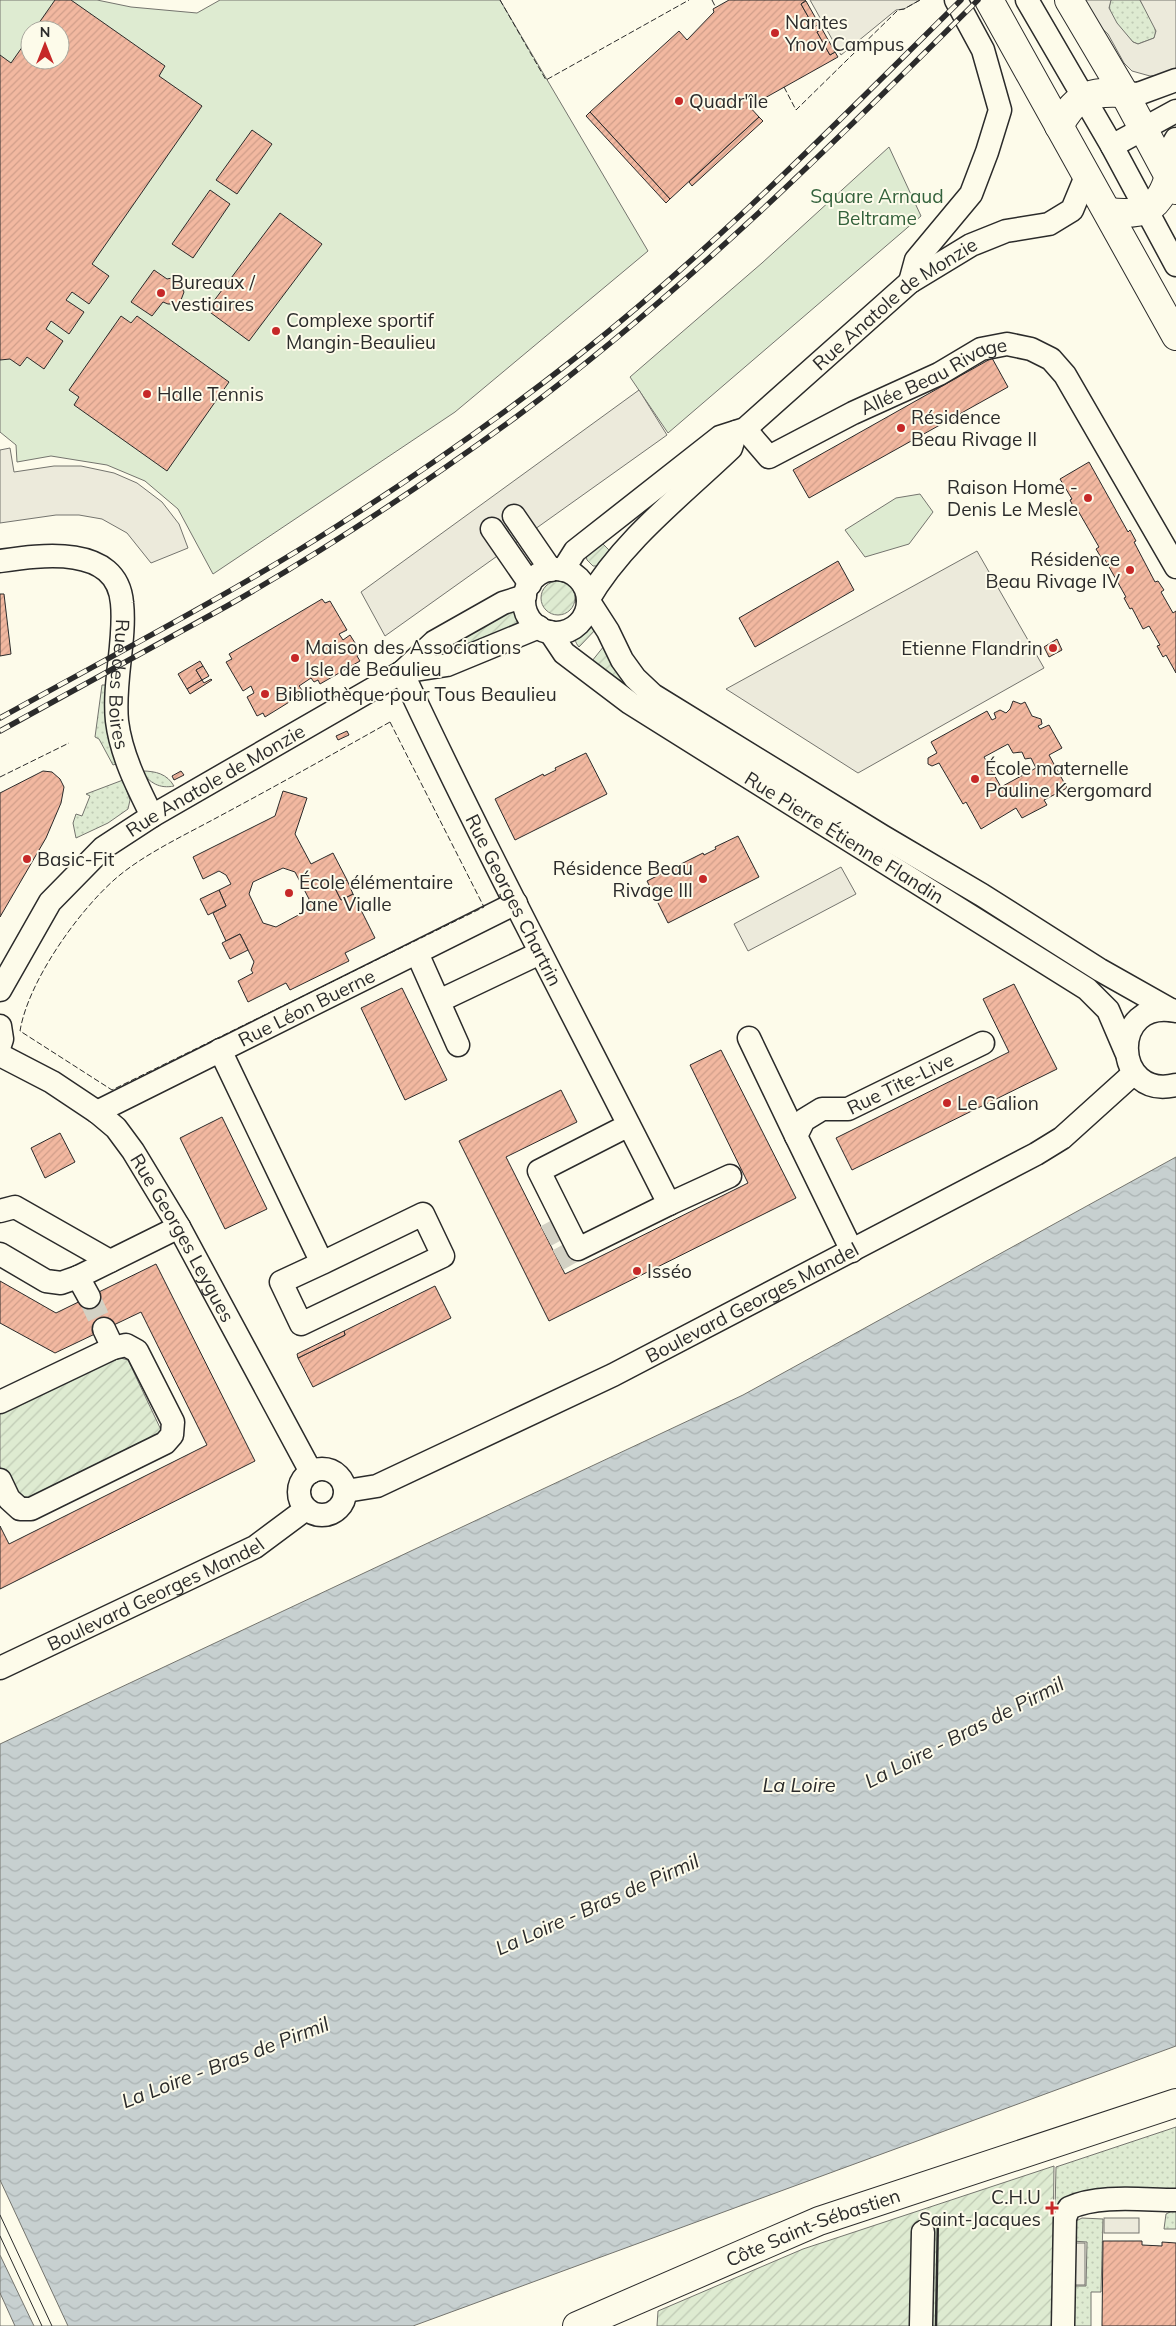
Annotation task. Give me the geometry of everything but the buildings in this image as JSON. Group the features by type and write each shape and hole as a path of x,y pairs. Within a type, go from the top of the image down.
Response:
{"main road":[{"path":"989,0 1176,336"},
{"path":"1069,0 1124,93 1169,176 1160,198 1146,210 1132,214 1108,212"},
{"path":"1059,126 1069,108 1083,97 1103,92 1124,93"},
{"name":"Côte Saint-Sébastien","path":"586,2323 819,2221 1176,2103"}],"street":[{"path":"910,282 916,260 971,194 988,152 1000,110 983,50 956,0"},
{"path":"1027,0 1112,146 1176,265"},
{"path":"1124,93 1138,94 1176,80"},
{"path":"1112,146 1176,111"},
{"path":"1169,176 1176,139"},
{"path":"1087,174 1072,210 1089,214 1108,212"},
{"name":"Rue Anatole de Monzie","path":"588,600 600,578 641,535 731,448 740,431 910,282 971,244 1006,232 1049,224 1072,210"},
{"name":"Allée Beau Rivage","path":"740,431 769,457 853,413 939,374 981,348 1007,344 1031,349 1051,359 1065,375 1176,567"},
{"name":"Rue Anatole de Monzie","path":"557,570 596,533 720,437 740,431"},
{"path":"492,529 527,590 527,614 544,630 567,631 578,624 586,612 588,600 586,591 580,580 557,570 514,516"},
{"name":"Rue des Boires","path":"0,561 65,556 97,564 106,570 116,581 123,605 116,702 117,721 124,753 152,816"},
{"path":"527,590 538,575 557,570"},
{"name":"Rue Anatole de Monzie","path":"0,990 50,902 103,848 152,816 402,672 434,642 527,590"},
{"name":"Rue Pierre Étienne Flandin","path":"588,600 634,678 653,695 882,836 982,895 1100,970 1173,1011"},
{"name":"Rue Anatole de Monzie","path":"402,672 447,665 544,630"},
{"name":"Rue Pierre Étienne Flandin","path":"544,630 564,653 630,703 1087,989 1108,1010 1134,1073"},
{"name":"Rue Georges Chartrin","path":"402,672 540,953 669,1204"},
{"name":"Rue Léon Buerne","path":"97,1112 516,904"},
{"path":"417,953 458,1045"},
{"path":"439,1001 540,953"},
{"path":"1126,1052 1130,1031 1138,1020 1157,1010 1173,1011"},
{"path":"0,1026 2,1039 0,1045"},
{"path":"749,1038 852,1251"},
{"name":"Rue Tite-Live","path":"796,1136 804,1120 822,1109 848,1109 983,1043"},
{"path":"220,1050 322,1263"},
{"name":"Rue Georges Leygues","path":"0,1055 52,1082 97,1112 116,1128 133,1150 179,1227 311,1472"},
{"path":"1134,1073 1152,1085 1167,1087 1176,1085"},
{"name":"Boulevard Georges Mandel","path":"346,1491 377,1486 613,1375 852,1251 1055,1142 1134,1073"},
{"path":"629,1125 539,1171 578,1250 669,1204 730,1176"},
{"path":"0,1211 15,1207 110,1261"},
{"path":"423,1214 443,1256 300,1324 281,1282 322,1263 423,1214"},
{"path":"0,1254 46,1281 61,1283 78,1277 179,1227"},
{"path":"78,1277 89,1297"},
{"path":"0,1402 109,1339 137,1351 173,1422 172,1435 165,1443 32,1509 20,1509 9,1499 0,1480"},
{"path":"326,1469 340,1477 346,1491 345,1499 335,1512 320,1516 306,1509 299,1496 299,1489 305,1476 311,1472 326,1469"},
{"name":"Boulevard Georges Mandel","path":"0,1668 255,1547 306,1509"},
{"path":"1063,2326 1065,2218 1070,2208 1080,2203 1095,2200 1176,2200"},
{"path":"921,2326 923,2232"}],"green space":[{"name":"Complexe sportif Mangin-Beaulieu","path":"0,0 97,0 131,7 197,13 220,0 500,0 648,251 455,412 213,574 178,509 145,481 107,465 51,456 17,462 16,445 0,432"},
{"path":"1111,0 1140,0 1154,24 1154,38 1138,44 1133,42 1113,17 1110,11"},
{"name":"Square Arnaud Beltrame","path":"889,147 921,216 668,433 630,377 762,263"},
{"path":"920,494 933,512 909,544 865,557 845,530 896,498"},
{"path":"599,540 611,552 598,566 593,566 586,556"},
{"path":"558,581 570,586 575,598 570,610 558,615 546,610 541,598 546,586"},
{"path":"510,609 517,615 517,624 456,652 451,642"},
{"path":"589,624 598,627 579,647 575,640 576,633 582,627"},
{"path":"604,646 627,680 625,684 592,661"},
{"path":"102,685 108,685 118,763 113,765 99,739 95,737"},
{"path":"142,771 161,774 174,786 164,787 155,784"},
{"path":"123,780 130,800 128,809 108,823 76,838 73,823 76,814 82,816 90,796 86,794"},
{"path":"113,1356 128,1360 162,1432 30,1498 13,1494 0,1466 0,1411"},
{"path":"1176,2127 1176,2192 1055,2212 1056,2167"},
{"name":"C.H.U Saint-Jacques","path":"1054,2166 1052,2326 657,2326 658,2311 803,2249"},
{"path":"1176,2209 1176,2229 1164,2229 1166,2214"},
{"path":"1082,2218 1103,2219 1101,2292 1091,2292 1091,2326 1069,2326 1070,2286 1086,2286 1087,2242 1072,2241 1074,2222"}],"shaded area":[{"path":"810,0 920,0 904,9 896,10 841,55"},
{"path":"1082,0 1111,0 1109,8 1117,23 1133,42 1138,44 1154,38 1156,31 1140,0 1176,0 1176,68 1162,75 1150,76 1132,71 1124,63 1108,34 1098,25"},
{"path":"639,390 667,435 385,636 361,592"},
{"path":"10,448 14,472 54,466 81,466 114,473 137,483 162,502 179,524 188,548 151,563 127,533 102,519 79,515 56,515 0,523 0,450"},
{"path":"977,551 1044,668 858,773 726,689"},
{"path":"841,867 856,894 748,951 734,924"},
{"path":"1104,2218 1139,2218 1139,2233 1104,2233"},
{"path":"1072,2243 1085,2243 1085,2285 1072,2285"}],"water":[{"name":"La Loire","path":"1176,1157 1176,2046 413,2326 0,2326 0,1744 743,1395"}],"pier":[{"path":"0,2180 68,2326 34,2326 0,2255"},
{"path":"0,2293 15,2326 0,2326"}],"tunnel":[{"path":"546,1236 566,1225"},
{"path":"558,1260 578,1249"},
{"path":"89,1297 104,1329"}],"tram line":[{"path":"0,2215 52,2326"},
{"path":"0,2236 42,2326"}],"railway":[{"path":"0,718 212,601 296,552 399,486 520,400 630,314 679,271 775,183 961,0"},
{"path":"0,731 227,606 301,562 410,492 516,417 638,320 697,269 811,163 978,0"}],"fence":[{"path":"500,0 546,80 689,0"},
{"path":"712,0 716,8"},
{"path":"784,87 796,110 898,10 904,9 920,0"},
{"path":"390,722 484,907 112,1090 20,1031 33,991 56,950 70,929 114,880 137,862 164,846 390,722"},
{"path":"0,777 69,743"}],"wall":[{"path":"936,2326 938,2216"}],"place":[{"name":"Nantes Ynov Campus","path":"775,33"},
{"name":"Quadr'île","path":"679,101"},
{"name":"Bureaux / vestiaires","path":"161,293"},
{"name":"Complexe sportif Mangin-Beaulieu","path":"276,331"},
{"name":"Halle Tennis","path":"147,394"},
{"name":"Résidence Beau Rivage II","path":"901,428"},
{"name":"Raison Home - Denis Le Mesle","path":"1088,498"},
{"name":"Résidence Beau Rivage IV","path":"1130,570"},
{"name":"Etienne Flandrin","path":"1053,648"},
{"name":"Maison des Associations Isle de Beaulieu","path":"295,658"},
{"name":"Bibliothèque pour Tous Beaulieu","path":"265,694"},
{"name":"École maternelle Pauline Kergomard","path":"975,779"},
{"name":"Basic-Fit","path":"27,859"},
{"name":"Résidence Beau Rivage III","path":"703,879"},
{"name":"École élémentaire Jane Vialle","path":"289,893"},
{"name":"Le Galion","path":"947,1103"},
{"name":"Isséo","path":"637,1271"},
{"name":"C.H.U Saint-Jacques","path":"1052,2208"}],"water label":[{"name":"La Loire - Bras de Pirmil","path":"964,1732"},
{"name":"La Loire - Bras de Pirmil","path":"597,1904"},
{"name":"La Loire - Bras de Pirmil","path":"225,2062"}]}
